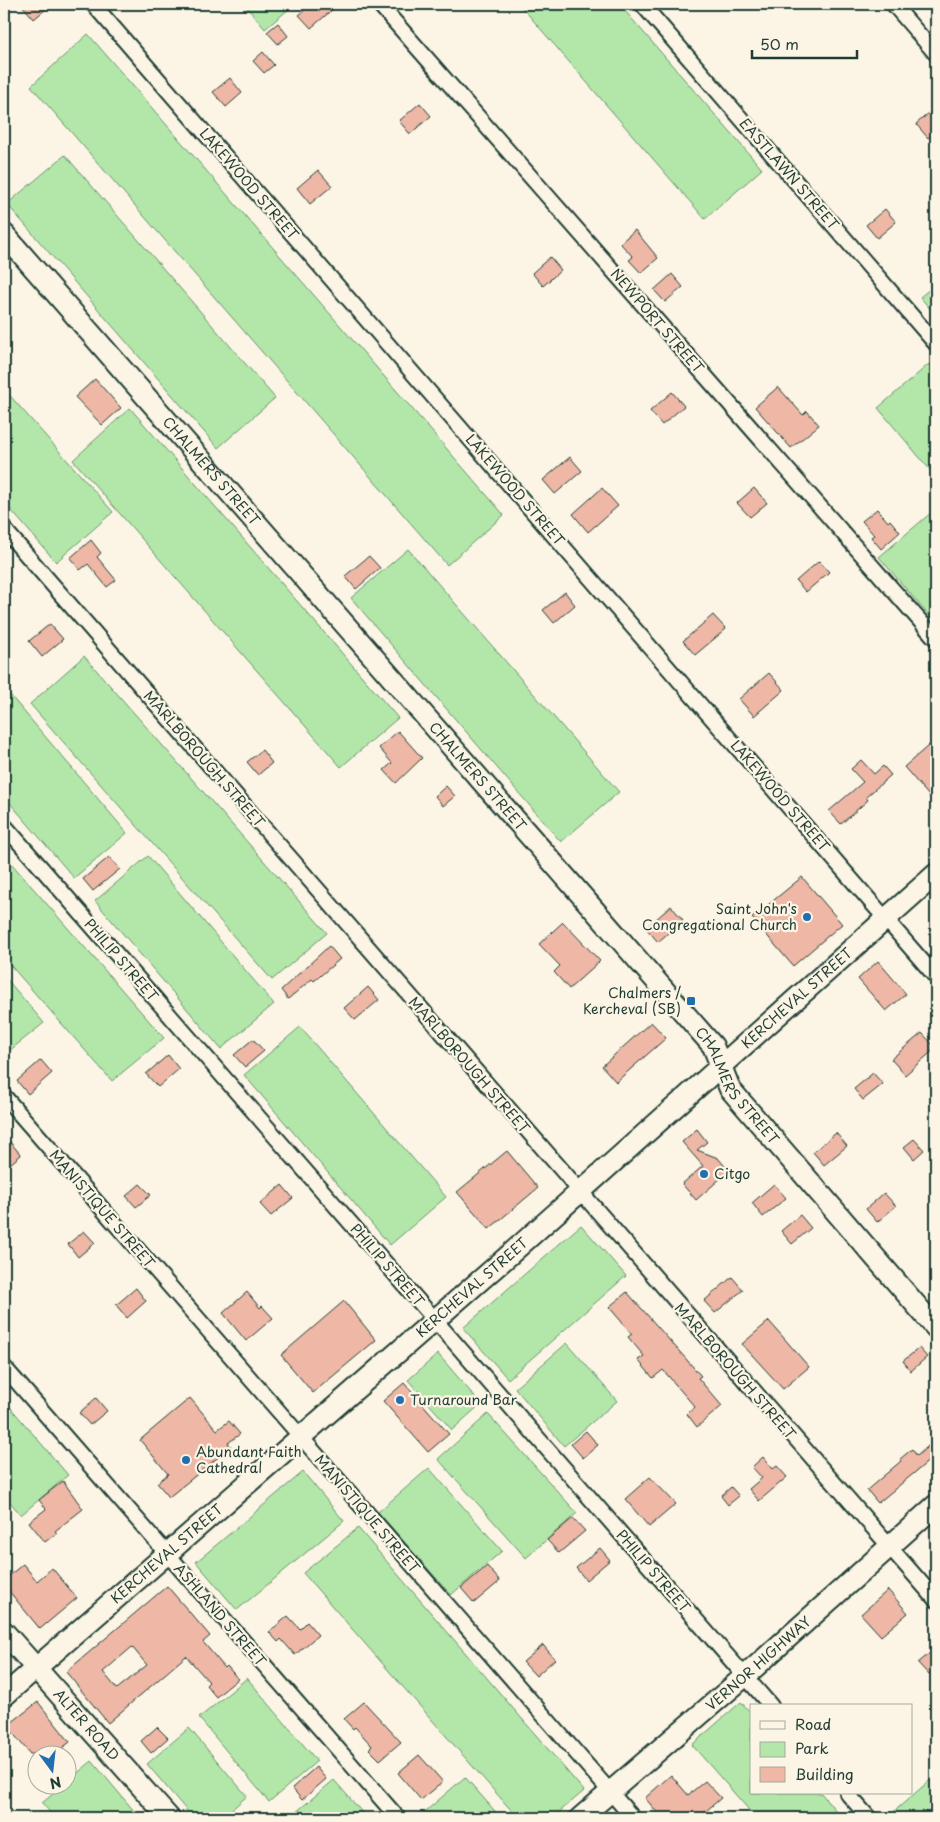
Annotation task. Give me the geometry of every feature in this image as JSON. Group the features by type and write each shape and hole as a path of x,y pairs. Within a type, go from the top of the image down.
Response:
{"street":[{"name":"LAKEWOOD STREET","path":"93,4 936,977"},
{"name":"NEWPORT STREET","path":"379,4 936,639"},
{"name":"EASTLAWN STREET","path":"642,4 936,344"},
{"path":"893,4 936,54"},
{"name":"CHALMERS STREET","path":"4,234 713,1046 730,1089 936,1328"},
{"name":"MARLBOROUGH STREET","path":"4,529 936,1600"},
{"name":"PHILIP STREET","path":"4,825 769,1704"},
{"name":"KERCHEVAL STREET","path":"4,1696 580,1193 936,874"},
{"name":"MANISTIQUE STREET","path":"4,1096 633,1818"},
{"name":"ASHLAND STREET","path":"4,1367 398,1818"},
{"name":"VERNOR HIGHWAY","path":"580,1818 745,1676 936,1506"},
{"name":"ALTER ROAD","path":"4,1632 169,1818"},
{"path":"848,1794 869,1818"}],"green space":[{"path":"244,4 295,4 265,29"},
{"path":"519,4 619,4 762,169 705,219"},
{"path":"88,34 504,515 447,565 31,86"},
{"path":"65,155 275,398 218,448 7,204"},
{"path":"936,284 936,316 920,297"},
{"path":"929,364 936,372 936,477 878,408"},
{"path":"4,389 113,512 56,562 4,502"},
{"path":"130,408 398,718 341,767 73,460"},
{"path":"932,512 936,516 936,624 879,557"},
{"path":"408,549 619,792 561,842 351,598"},
{"path":"84,656 327,933 272,980 30,704"},
{"path":"4,688 127,833 74,878 4,796"},
{"path":"4,855 164,1038 112,1081 4,958"},
{"path":"148,856 274,1004 221,1049 95,901"},
{"path":"4,976 44,1023 4,1055"},
{"path":"300,1027 446,1197 390,1245 244,1075"},
{"path":"581,1225 626,1276 508,1379 463,1328"},
{"path":"567,1343 617,1401 564,1446 515,1388"},
{"path":"438,1354 481,1404 452,1430 408,1380"},
{"path":"4,1400 68,1475 21,1515 4,1495"},
{"path":"488,1414 577,1513 526,1558 438,1459"},
{"path":"429,1468 502,1551 451,1595 378,1512"},
{"path":"303,1472 344,1521 237,1610 196,1562"},
{"path":"358,1528 584,1791 552,1818 518,1818 303,1573"},
{"path":"247,1678 317,1761 269,1802 199,1718"},
{"path":"741,1702 750,1712 750,1794 822,1794 842,1818 756,1818 692,1745"},
{"path":"189,1728 247,1796 222,1818 193,1818 147,1764"},
{"path":"92,1761 140,1818 55,1818 42,1803 53,1794 78,1794 78,1773"},
{"path":"936,1775 936,1818 892,1818 890,1815"},
{"path":"465,1777 501,1818 419,1817"},
{"path":"334,1780 367,1818 289,1818"}],"building":[{"path":"21,4 52,4 34,19"},
{"path":"312,4 339,4 311,28 299,15"},
{"path":"278,23 288,36 278,44 267,32"},
{"path":"263,52 274,65 264,73 253,61"},
{"path":"230,78 242,93 226,107 213,92"},
{"path":"420,103 431,116 410,134 399,121"},
{"path":"936,107 936,131 928,138 916,124"},
{"path":"318,170 332,186 310,204 297,188"},
{"path":"885,209 896,222 877,238 866,225"},
{"path":"635,230 658,258 641,273 629,260 633,257 620,243"},
{"path":"550,257 561,270 543,286 532,273"},
{"path":"672,274 683,287 665,302 654,290"},
{"path":"95,379 121,408 102,425 75,397"},
{"path":"778,387 803,415 807,411 819,425 791,448 755,407"},
{"path":"672,392 684,406 662,425 650,411"},
{"path":"570,457 582,471 555,494 543,480"},
{"path":"602,488 618,506 588,532 573,514"},
{"path":"754,488 767,503 750,517 737,503"},
{"path":"877,509 900,532 881,549 871,537 874,535 862,521"},
{"path":"91,540 101,553 97,557 116,580 107,587 88,564 80,570 70,558"},
{"path":"369,556 380,568 356,589 345,576"},
{"path":"819,561 829,572 806,592 796,581"},
{"path":"565,592 575,605 554,623 543,610"},
{"path":"713,615 726,629 695,655 683,641"},
{"path":"50,624 63,639 42,657 29,641"},
{"path":"769,673 784,690 754,716 739,699"},
{"path":"398,731 422,758 396,783 384,770 392,763 379,748"},
{"path":"936,739 936,804 904,767"},
{"path":"262,750 272,763 258,775 247,762"},
{"path":"861,760 874,774 883,766 891,775 866,797 868,800 841,824 829,811 863,782 851,769"},
{"path":"446,786 455,796 443,806 435,796"},
{"path":"109,857 120,869 93,891 83,879"},
{"name":"Saint John's Congregational Church","path":"802,877 842,924 793,966 752,918"},
{"path":"671,906 683,920 658,942 646,928"},
{"path":"563,922 600,961 569,989 554,972 560,966 539,944"},
{"path":"329,946 340,959 314,981 312,979 288,999 281,990"},
{"path":"878,961 906,994 886,1011 858,979"},
{"path":"368,987 379,1000 355,1020 344,1008"},
{"path":"651,1022 666,1038 616,1082 602,1066"},
{"path":"922,1033 936,1048 905,1075 891,1059"},
{"path":"253,1039 264,1051 245,1067 234,1055"},
{"path":"168,1055 179,1069 158,1087 146,1074"},
{"path":"41,1060 52,1073 28,1094 17,1081"},
{"path":"873,1073 883,1084 863,1100 854,1089"},
{"path":"697,1129 707,1142 697,1150 718,1158 729,1171 696,1200 682,1184 703,1166 682,1142"},
{"path":"836,1133 847,1146 824,1165 813,1152"},
{"path":"914,1139 924,1150 914,1159 904,1147"},
{"path":"10,1142 21,1155 4,1169 4,1147"},
{"path":"507,1151 538,1188 489,1229 457,1192"},
{"path":"140,1184 151,1195 136,1207 126,1196"},
{"path":"774,1184 786,1198 763,1217 752,1203"},
{"path":"282,1185 293,1198 271,1216 260,1204"},
{"path":"884,1193 896,1206 877,1222 866,1209"},
{"path":"800,1215 811,1228 792,1244 781,1231"},
{"path":"84,1231 95,1243 78,1257 68,1244"},
{"path":"732,1277 743,1290 715,1313 704,1301"},
{"path":"136,1288 146,1301 127,1318 116,1305"},
{"path":"247,1292 260,1308 262,1306 273,1318 246,1341 223,1313"},
{"path":"627,1292 701,1376 698,1378 722,1406 697,1427 687,1414 695,1407 663,1370 653,1378 638,1360 644,1356 628,1337 632,1334 609,1307"},
{"path":"344,1301 376,1340 313,1393 281,1355"},
{"path":"769,1321 809,1367 783,1389 742,1344"},
{"path":"919,1348 927,1357 911,1371 903,1361"},
{"path":"404,1383 449,1434 428,1452 383,1401"},
{"path":"96,1398 107,1411 90,1425 79,1413"},
{"name":"Abundant Faith Cathedral","path":"190,1398 217,1430 229,1421 240,1434 228,1443 231,1447 169,1497 157,1483 168,1474 140,1440"},
{"path":"586,1431 598,1445 583,1458 571,1444"},
{"path":"936,1439 936,1455 878,1503 867,1490 912,1449 917,1456"},
{"path":"763,1457 773,1469 777,1466 787,1477 759,1501 749,1489 762,1478 752,1467"},
{"path":"650,1477 676,1504 649,1527 625,1499"},
{"path":"63,1481 83,1509 55,1531 57,1533 45,1542 29,1522 46,1509 39,1500"},
{"path":"731,1487 739,1496 728,1505 721,1496"},
{"path":"573,1518 585,1531 559,1553 547,1540"},
{"path":"600,1548 610,1560 586,1580 576,1568"},
{"path":"23,1564 37,1581 52,1568 77,1598 40,1629 4,1585 4,1580"},
{"path":"487,1566 500,1581 474,1603 461,1588"},
{"path":"167,1586 210,1636 203,1642 225,1668 227,1666 238,1679 216,1697 206,1685 209,1682 186,1656 108,1723 66,1672","holes":["132,1647 147,1665 117,1689 103,1672"]},
{"path":"888,1590 908,1613 881,1636 861,1614"},
{"path":"288,1616 300,1629 307,1622 318,1635 295,1655 281,1639 278,1642 269,1632"},
{"path":"543,1645 555,1659 536,1676 523,1662"},
{"path":"936,1648 936,1669 929,1675 918,1663"},
{"path":"38,1702 70,1742 67,1744 28,1744 28,1752 7,1726"},
{"path":"364,1702 401,1742 380,1760 369,1749 372,1746 355,1727 353,1729 344,1719"},
{"path":"157,1727 168,1738 151,1753 141,1741"},
{"path":"419,1755 443,1782 421,1800 398,1773"},
{"path":"316,1767 326,1779 302,1800 292,1788"},
{"path":"671,1775 688,1795 705,1781 721,1798 698,1818 662,1818 645,1798"}],"place":[{"name":"Saint John's Congregational Church","path":"807,917"},
{"name":"Chalmers / Kercheval (SB)","path":"691,1001"},
{"name":"Citgo","path":"704,1174"},
{"name":"Turnaround Bar","path":"400,1400"},
{"name":"Abundant Faith Cathedral","path":"186,1460"}]}
